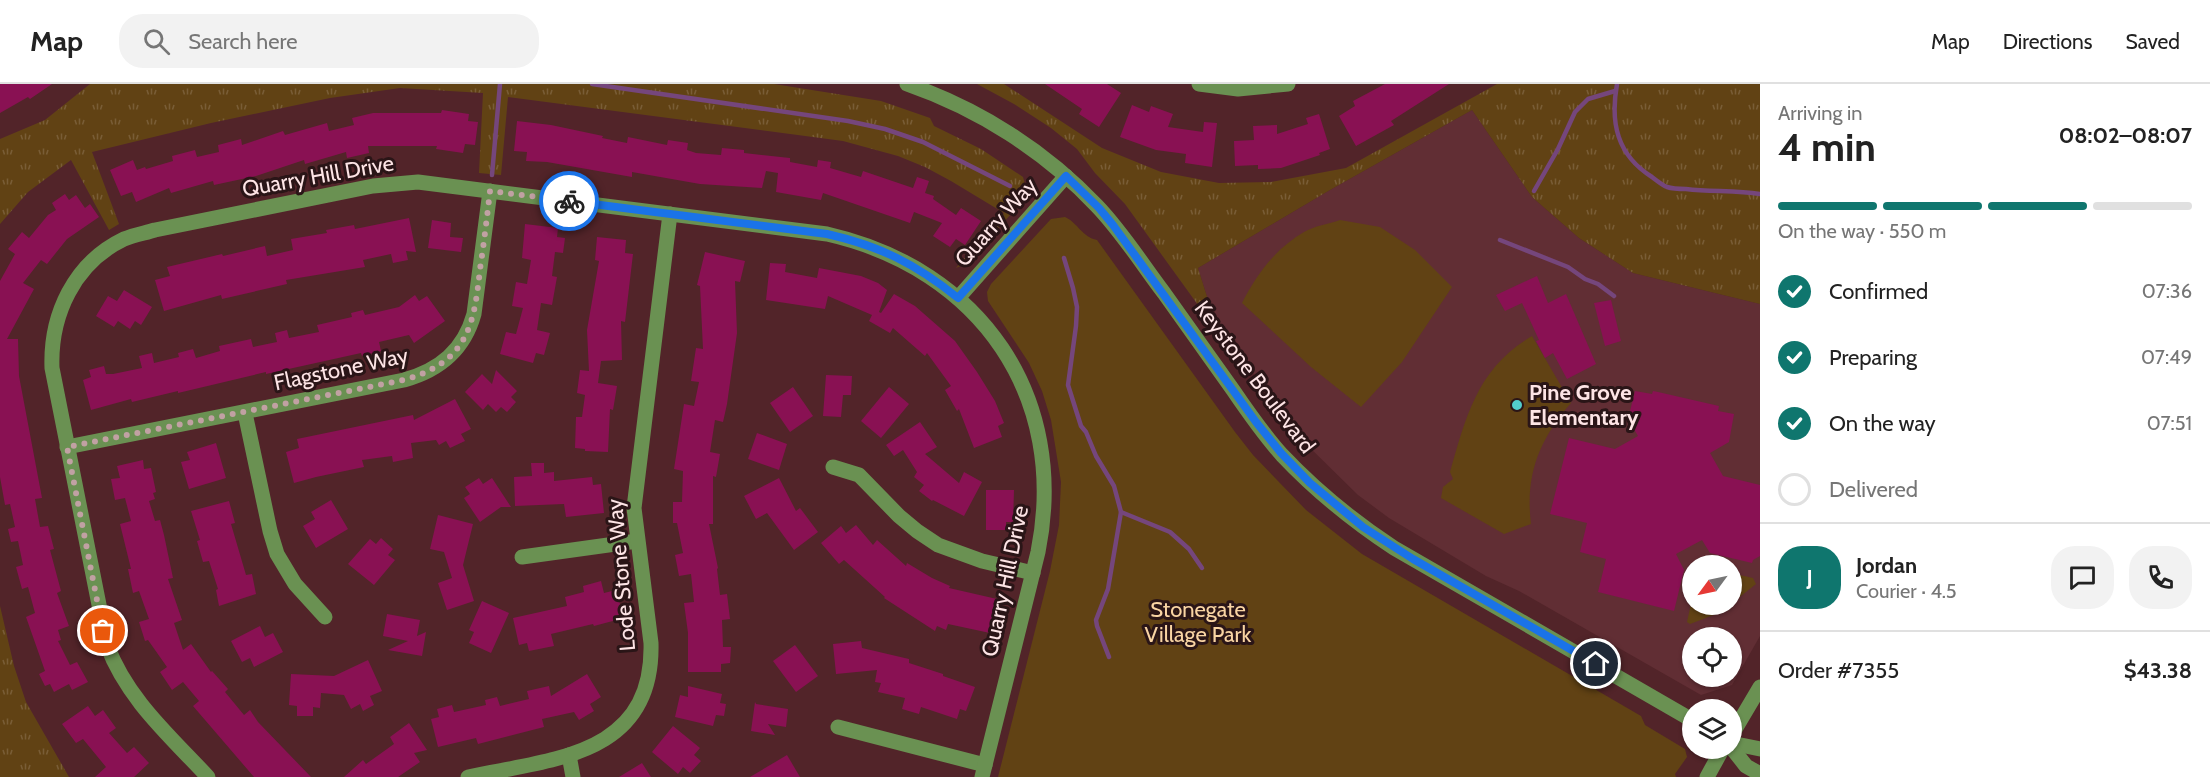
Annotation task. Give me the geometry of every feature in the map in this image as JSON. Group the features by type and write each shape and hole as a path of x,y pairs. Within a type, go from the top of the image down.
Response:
{"street":[{"path":"1199,84 1238,89 1288,84"},
{"name":"Keystone Boulevard","path":"916,85 1006,131 1047,160 1099,208 1256,422 1281,453 1324,496 1394,548 1682,714"},
{"name":"Quarry Way","path":"958,298 1066,176"},
{"name":"Quarry Hill Drive","path":"208,777 123,682 103,631 52,368 52,337 55,324 73,285 91,263 111,246 125,239 155,230 389,184 418,182 827,234 860,242 913,265 958,298 983,324 1010,363 1024,390 1039,435 1044,467 1045,507 1033,573 983,771"},
{"name":"Flagstone Way","path":"67,447 246,413 404,380 428,372 447,360 464,340 474,314 490,191"},
{"name":"Lode Stone Way","path":"468,777 568,755 595,746 616,732 634,712 646,690 651,662 651,643 637,541 635,492 670,214"},
{"path":"246,413 270,531 277,554 295,584 325,617"},
{"path":"833,467 859,475 899,516 938,544 982,561 1033,573"},
{"path":"522,557 637,541"},
{"path":"1742,717 1760,687"},
{"path":"838,727 983,771"},
{"path":"1742,747 1760,749"},
{"path":"568,755 573,777"},
{"path":"1707,777 1718,759"},
{"path":"1741,759 1746,766 1760,774"}],"shaded area":[{"name":"Pine Grove Elementary","path":"1472,110 1532,197 1579,238 1633,273 1760,304 1760,636 1742,668 1742,627 1682,627 1682,684 1519,591 1486,576 1389,518 1358,495 1304,442 1215,322 1198,268"},
{"name":"Pine Grove Elementary","path":"1687,687 1726,687 1701,695"}],"green space":[{"path":"90,84 774,84 881,101 930,118 934,126 981,149 1023,177 1028,195 967,263 956,268 1004,213 925,167 898,156 843,141 508,97 501,175 479,173 483,93 400,88 330,98 211,123 92,152 119,224 109,230 71,160 28,192 0,224 0,139 45,120"},
{"path":"977,84 1004,84 1102,148 1161,172 1219,183 1271,182 1346,168 1497,84 1760,84 1760,304 1633,273 1579,238 1532,197 1472,110 1198,268 1215,322 1211,323 1125,204 1095,173 1077,149 1051,128"},
{"name":"Stonegate Village Park","path":"1065,217 1088,236 1097,240 1235,432 1253,455 1306,510 1362,554 1641,716 1645,725 1682,747 1682,759 1686,759 1675,774 1676,777 998,777 1050,571 1059,525 1061,482 1051,420 1042,391 1029,363 988,301 987,292 991,284 1051,219"},
{"path":"1340,220 1380,227 1415,250 1452,287 1402,362 1361,407 1311,367 1242,303 1261,272 1284,246 1308,230"},
{"path":"1532,336 1571,403 1550,431 1537,459 1530,490 1531,524 1504,534 1441,498 1443,487 1453,479 1450,472 1462,431 1477,395 1499,362"},
{"path":"1742,576 1753,578 1756,584 1742,595"},
{"path":"0,606 14,666 26,702 69,777 0,777"},
{"path":"1689,615 1714,615 1690,624 1687,622"}],"building":[{"path":"0,84 52,84 30,99 28,97 0,113"},
{"path":"1045,84 1107,84 1121,93 1099,127 1079,114 1082,109"},
{"path":"1385,84 1449,84 1391,121 1394,125 1356,146 1339,116 1355,106 1353,101"},
{"path":"1132,105 1149,112 1151,106 1173,114 1168,127 1203,132 1204,122 1217,123 1212,167 1185,163 1186,154 1156,150 1120,137"},
{"path":"442,110 469,114 468,121 478,122 475,145 465,144 463,153 436,149 437,146 368,146 369,153 347,158 346,152 305,164 304,160 256,176 214,185 213,181 171,193 169,188 136,202 132,192 121,196 110,170 133,160 137,170 145,167 146,169 173,161 172,156 195,150 197,157 219,152 218,145 241,139 242,145 283,131 285,135 327,123 329,131 354,125 352,118 373,113 441,113"},
{"path":"1319,114 1330,149 1319,153 1320,155 1281,168 1258,169 1258,165 1235,166 1234,141 1254,140 1253,126 1277,125 1277,134 1308,124 1306,118"},
{"path":"517,121 551,125 627,143 628,137 667,145 668,140 688,143 687,150 696,153 721,155 722,148 790,158 790,162 817,167 818,160 831,162 830,168 861,177 863,171 913,188 917,177 929,181 925,193 934,196 933,199 956,215 961,208 981,221 965,245 956,239 950,247 933,236 942,223 914,212 910,223 823,193 821,200 776,192 778,173 766,171 762,188 700,184 632,172 632,177 547,162 526,161 527,152 514,151"},
{"path":"65,194 69,200 76,195 85,208 90,204 99,217 67,239 47,264 41,260 23,283 34,289 7,339 18,339 19,376 42,498 35,499 40,527 48,526 54,549 50,550 61,591 57,593 69,626 58,630 61,640 58,641 70,665 77,662 88,682 72,690 69,684 54,692 50,684 45,686 39,674 45,671 26,617 35,613 28,587 22,589 16,567 23,565 18,541 11,542 8,529 15,527 10,504 5,505 0,477 0,281 15,254 8,249 22,232 29,238 48,215 56,210 52,203"},
{"path":"409,218 416,252 406,251 408,260 393,263 391,254 363,260 365,267 286,280 287,284 222,299 221,295 164,311 155,280 170,276 167,267 265,246 267,256 293,250 291,239 327,233 326,230 354,225 355,229"},
{"path":"432,220 451,223 450,237 463,238 461,252 428,248"},
{"path":"525,224 558,228 557,237 565,238 563,253 555,252 552,276 557,277 552,305 541,303 537,330 550,333 544,355 536,353 533,363 500,354 506,332 516,334 523,308 512,306 516,282 527,284 531,260 522,258"},
{"path":"597,237 626,240 625,253 633,254 625,322 621,321 622,360 601,361 598,383 617,386 613,410 610,409 608,452 575,448 576,417 582,417 585,395 577,393 580,370 589,371 587,330 599,261 595,260"},
{"path":"705,252 745,261 740,282 735,281 737,333 727,404 723,422 715,420 710,452 720,454 716,477 713,476 713,524 709,524 718,568 720,595 727,594 730,619 722,620 723,647 731,647 730,663 721,664 721,672 688,672 688,633 684,603 694,602 691,574 679,576 675,555 683,553 677,523 673,523 673,502 682,502 683,471 674,469 684,404 694,406 699,382 691,381 696,348 703,349 700,286 697,285"},
{"path":"770,263 786,264 785,272 817,278 819,268 861,276 878,283 887,290 879,312 881,313 894,294 915,306 955,341 977,372 995,401 1004,423 998,426 1002,437 974,448 959,409 957,411 945,390 951,386 927,353 925,356 893,328 890,333 869,321 872,315 828,296 825,309 766,300"},
{"path":"1537,276 1548,303 1566,294 1596,364 1567,379 1553,353 1545,358 1522,303 1505,311 1496,295"},
{"path":"124,290 152,307 141,325 135,321 130,329 118,321 114,327 96,316 108,296 117,301"},
{"path":"415,295 419,301 427,296 445,321 414,343 409,335 379,342 381,351 362,356 361,353 178,393 178,391 132,402 131,399 91,410 83,380 91,377 89,370 104,366 106,374 113,374 142,368 139,356 152,353 154,363 179,357 178,353 193,349 196,358 220,351 219,346 251,339 253,347 277,342 275,333 287,330 289,338 319,332 317,325 352,317 351,313 363,310 365,315 399,307"},
{"path":"1611,300 1621,341 1605,346 1594,303"},
{"path":"496,370 517,391 511,397 516,402 507,412 501,407 496,412 488,404 483,410 465,392 482,374 492,384"},
{"path":"826,375 852,376 851,395 843,395 841,417 823,416"},
{"path":"793,387 813,416 790,432 770,403"},
{"path":"889,387 909,404 881,438 861,421"},
{"path":"1635,391 1652,394 1653,391 1719,406 1718,411 1734,414 1729,442 1710,453 1723,476 1760,485 1760,556 1752,563 1742,561 1742,555 1710,553 1702,540 1676,554 1682,566 1682,578 1674,611 1598,592 1606,559 1580,552 1587,523 1550,514 1569,438 1615,449 1638,436 1628,419"},
{"path":"455,399 471,429 461,434 465,441 450,448 446,441 439,445 436,440 411,443 413,458 393,462 392,456 362,460 364,467 294,483 286,452 299,448 297,439 413,415 414,420"},
{"path":"920,422 937,447 925,454 959,483 964,472 982,482 964,516 932,501 919,491 924,485 914,477 917,472 903,450 894,456 886,445"},
{"path":"757,433 787,444 779,470 748,459"},
{"path":"216,443 226,478 189,489 181,462 190,460 187,452"},
{"path":"143,460 144,469 151,468 156,492 153,493 155,499 149,501 155,521 160,520 164,535 173,578 168,579 182,620 174,623 183,650 191,644 211,672 228,689 225,692 244,715 250,710 258,722 311,777 254,777 193,706 199,701 183,682 172,690 160,672 167,667 148,640 145,641 139,622 149,619 139,591 133,593 128,569 131,569 120,524 131,521 125,498 115,500 111,479 120,478 117,466"},
{"path":"531,463 544,463 544,473 554,472 554,481 592,477 593,485 601,484 604,513 566,517 564,504 515,506 514,477 532,476"},
{"path":"479,478 483,484 492,478 511,507 501,507 480,522 464,498 470,494 465,487"},
{"path":"779,478 796,511 800,508 818,532 794,550 767,513 756,519 744,496"},
{"path":"986,490 1014,490 1013,522 1006,522 1006,530 986,530"},
{"path":"331,500 348,529 316,548 303,526 315,519 311,512"},
{"path":"229,501 235,523 231,524 246,575 252,574 256,594 219,606 216,590 218,589 209,561 203,562 197,541 200,540 191,511"},
{"path":"438,515 473,524 463,565 474,601 447,610 438,583 452,578 444,552 430,549"},
{"path":"856,525 873,545 877,540 906,566 907,563 950,586 949,588 997,599 990,633 948,624 946,630 937,626 935,631 884,598 844,560 839,564 821,543 841,526 846,533"},
{"path":"381,538 393,549 388,555 395,560 374,585 348,564 370,539 376,544"},
{"path":"601,581 604,593 616,590 624,618 551,634 554,646 529,651 527,643 519,645 513,618 567,606 565,597 584,592 583,586"},
{"path":"482,601 509,613 491,653 469,643 474,632 469,630"},
{"path":"387,614 420,620 417,636 426,632 422,656 388,650 408,641 383,636"},
{"path":"260,626 265,637 273,633 283,652 254,667 250,658 242,662 231,641"},
{"path":"861,641 862,648 909,659 909,663 975,687 966,711 960,709 957,719 921,707 919,714 902,709 905,698 878,692 881,683 875,682 877,670 836,674 833,644"},
{"path":"795,645 818,676 796,692 773,661"},
{"path":"368,660 382,691 370,696 374,705 363,711 360,704 351,709 344,695 321,693 320,708 313,707 313,716 297,716 297,706 289,705 291,674 334,676"},
{"path":"587,674 601,697 590,704 594,711 579,720 574,712 542,719 544,727 478,744 476,738 438,747 431,719 439,717 437,709 452,705 454,712 486,705 485,700 497,697 500,706 529,699 527,691 549,686 551,696"},
{"path":"688,686 722,694 720,703 726,704 724,716 716,715 713,726 675,717 680,695 688,697"},
{"path":"755,702 788,709 786,727 768,724 775,735 751,731"},
{"path":"88,706 95,716 103,710 116,728 109,733 127,753 134,747 149,763 134,777 95,777 106,767 83,739 76,743 62,724"},
{"path":"409,723 427,750 414,753 420,762 398,777 344,777 363,760 366,764 394,744 390,737"},
{"path":"673,726 700,748 694,755 701,761 690,773 683,767 678,774 652,752"},
{"path":"787,755 800,777 750,777"},
{"path":"642,763 651,777 619,777"}],"waterway":[{"path":"492,175 500,84"},
{"path":"592,84 848,121 885,129 923,142 1010,186"},
{"path":"1617,84 1615,112 1619,137 1631,159 1640,168 1669,188 1760,194"},
{"path":"1534,191 1558,149 1575,112 1588,99 1615,91"},
{"path":"1500,240 1568,267 1614,296"},
{"path":"1064,258 1077,307 1068,385 1081,426 1114,486 1121,512 1108,589 1096,620 1109,657"},
{"path":"1121,512 1170,532 1189,549 1202,568"}],"way so far":[{"path":"103,631 67,447 246,413 404,380 428,372 447,360 459,347 471,325 477,299 490,191 569,201"}],"place":[{"name":"Pine Grove Elementary","path":"1517,405"}],"route":[{"path":"569,201 827,234 860,242 913,265 958,298 1066,176 1113,225 1256,422 1281,453 1324,496 1394,548 1596,664"}]}
